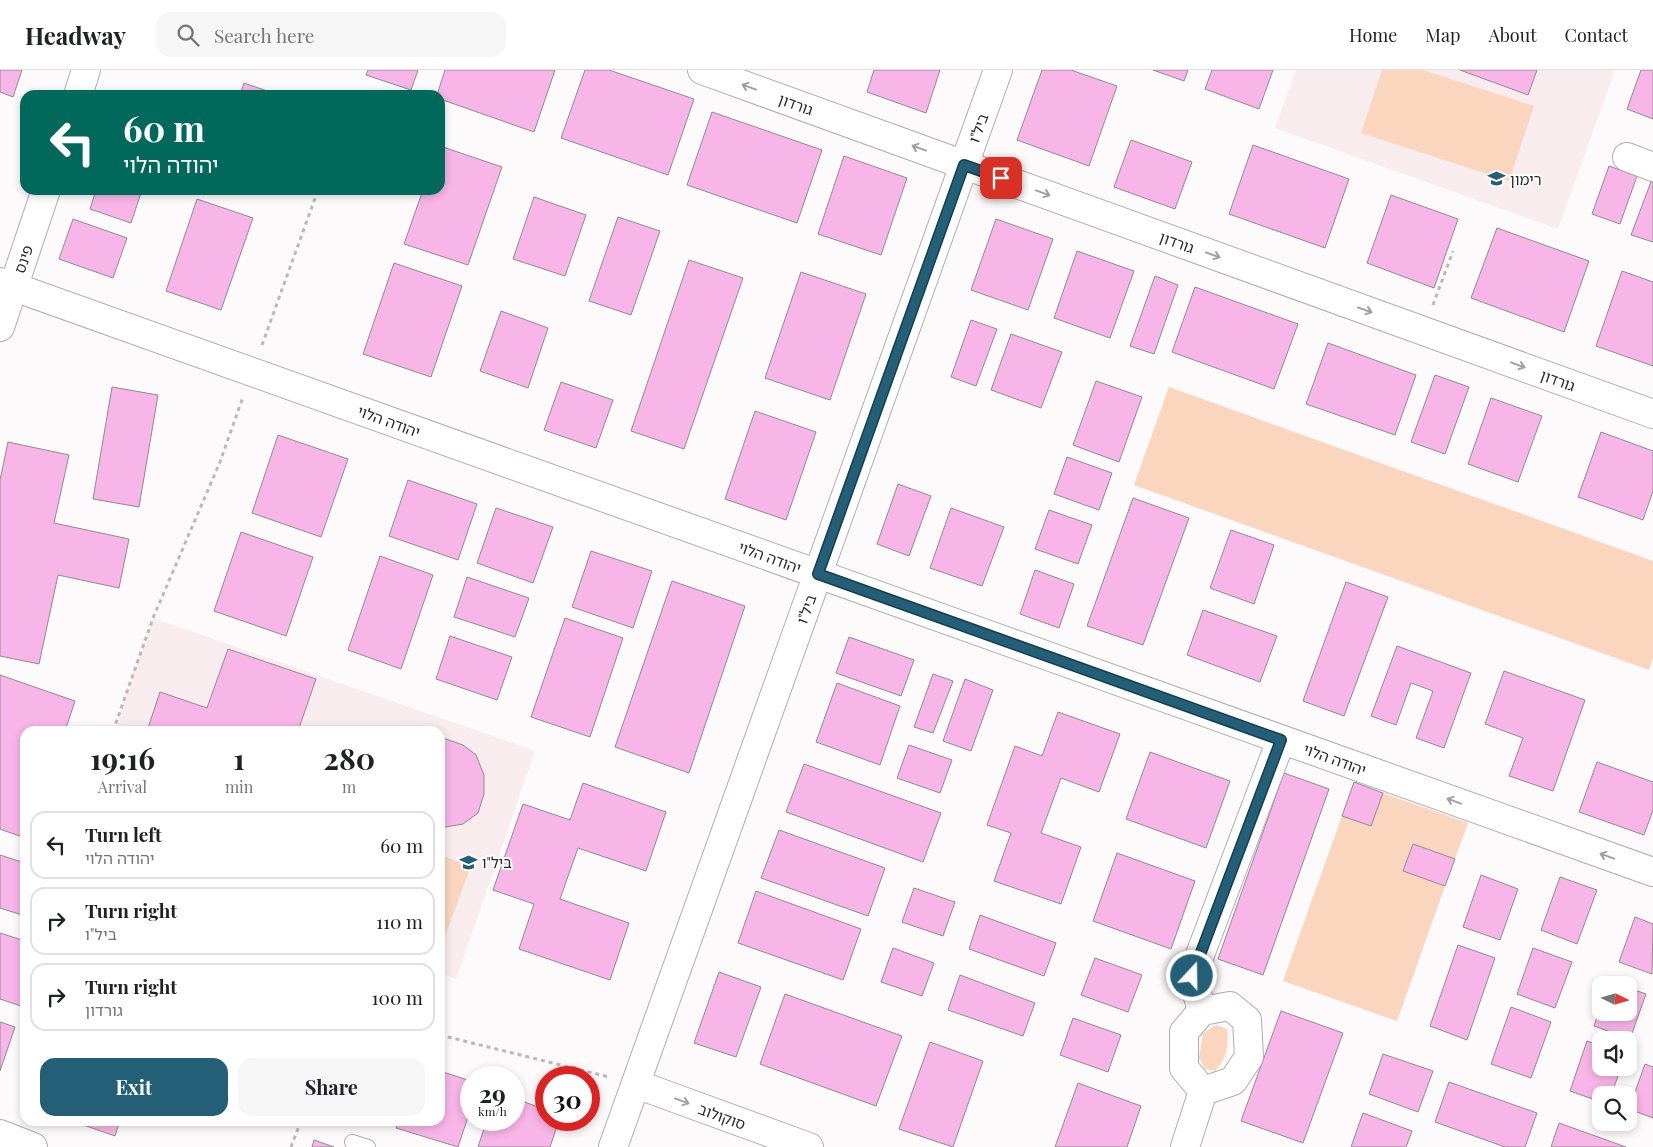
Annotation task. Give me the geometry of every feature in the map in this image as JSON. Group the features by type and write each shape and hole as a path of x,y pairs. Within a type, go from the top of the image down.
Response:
{"street":[{"path":"80,90 86,70"},
{"name":"גורדון","path":"702,70 1653,414"},
{"name":"ביל\"ו","path":"613,1147 998,70"},
{"path":"1627,157 1653,167"},
{"name":"פינס","path":"0,328 7,284 44,195"},
{"name":"יהודה הלוי","path":"7,284 1653,872"},
{"path":"1202,1011 1192,976 1281,740"},
{"path":"1230,1006 1247,1020 1249,1057 1233,1081 1203,1091 1184,1068 1184,1032 1202,1011 1230,1006"},
{"name":"סוקולוב","path":"636,1084 809,1147"},
{"path":"1185,1147 1203,1091"},
{"path":"0,1134 33,1147"}],"lane":[{"path":"352,1142 368,1147"}],"path":[{"path":"116,726 152,618 220,462 316,195"},
{"path":"1424,331 1453,250"},
{"path":"445,1036 636,1084"},
{"path":"291,1147 299,1126"}],"shaded area":[{"name":"רימון","path":"1296,70 1615,70 1558,229 1275,128"},
{"path":"1382,70 1423,70 1534,106 1509,181 1361,133"},
{"path":"1169,387 1653,561 1653,658 1649,670 1134,485"},
{"name":"ביל\"ו","path":"153,618 535,751 456,979 445,975 445,726 116,726"},
{"path":"1383,793 1468,823 1455,859 1413,844 1403,871 1445,886 1397,1021 1283,981 1342,816 1371,826"},
{"path":"445,857 471,866 445,936"},
{"path":"1216,1025 1227,1029 1228,1041 1225,1056 1215,1071 1205,1069 1199,1058 1203,1033"}],"building":[{"path":"0,70 22,70 13,97 0,92"},
{"path":"368,70 418,70 411,90 366,75"},
{"path":"445,70 555,70 534,132 445,101 445,90 439,90"},
{"path":"585,70 609,70 694,99 668,175 561,138"},
{"path":"874,70 940,70 926,113 867,92"},
{"path":"1042,70 1071,70 1117,86 1089,166 1017,140"},
{"path":"1153,70 1188,70 1184,81"},
{"path":"1212,70 1273,70 1259,109 1205,89"},
{"path":"1460,70 1537,70 1528,95"},
{"path":"1641,70 1653,70 1653,119 1627,109"},
{"path":"244,83 264,90 242,90"},
{"path":"712,112 822,150 797,223 687,185"},
{"path":"1131,140 1192,162 1175,209 1114,187"},
{"path":"1253,145 1349,179 1325,248 1229,214"},
{"path":"445,148 502,167 468,265 404,244 421,195 445,195"},
{"path":"844,156 907,178 881,255 818,234"},
{"path":"1609,166 1637,176 1620,224 1592,214"},
{"path":"1653,179 1653,242 1631,235"},
{"path":"94,195 140,195 131,223 90,209"},
{"path":"1391,195 1458,219 1434,288 1367,263"},
{"path":"534,197 586,215 565,276 513,259"},
{"path":"197,199 253,218 221,310 166,291"},
{"path":"618,217 660,231 631,315 589,301"},
{"path":"73,219 127,238 113,278 59,259"},
{"path":"996,219 1053,239 1028,310 971,290"},
{"path":"1497,228 1589,261 1564,332 1471,298"},
{"path":"1077,251 1134,271 1110,338 1054,318"},
{"path":"689,260 743,278 684,449 631,431"},
{"path":"394,263 462,286 431,377 363,354"},
{"path":"1622,271 1653,282 1653,366 1596,346"},
{"path":"801,272 866,294 830,400 765,378"},
{"path":"1155,276 1178,285 1154,354 1130,346"},
{"path":"1195,287 1298,324 1274,389 1172,352"},
{"path":"501,311 548,328 528,388 480,371"},
{"path":"971,320 997,329 976,386 951,377"},
{"path":"1011,334 1062,352 1041,408 991,390"},
{"path":"1328,343 1416,375 1395,435 1306,404"},
{"path":"1435,375 1469,387 1445,454 1411,442"},
{"path":"1096,381 1142,397 1119,462 1073,445"},
{"path":"561,382 613,400 596,448 544,430"},
{"path":"112,387 158,395 139,507 93,499"},
{"path":"1491,398 1542,416 1518,482 1468,464"},
{"path":"755,411 816,432 786,520 725,499"},
{"path":"1601,432 1653,451 1653,491 1643,520 1578,497"},
{"path":"278,435 348,459 321,537 252,513"},
{"path":"8,442 69,455 54,523 129,539 119,588 58,575 39,664 0,656 0,480"},
{"path":"1067,457 1112,473 1099,510 1054,494"},
{"path":"408,480 477,504 458,560 389,536"},
{"path":"898,484 931,496 909,556 877,544"},
{"path":"1133,498 1189,518 1143,645 1087,626"},
{"path":"496,508 553,527 533,583 477,563"},
{"path":"951,508 1004,527 982,586 930,568"},
{"path":"1049,510 1092,525 1078,564 1035,549"},
{"path":"1231,530 1274,545 1254,604 1210,588"},
{"path":"241,532 313,557 286,636 214,611"},
{"path":"591,551 652,571 633,628 572,607"},
{"path":"380,556 433,575 401,669 348,650"},
{"path":"1035,570 1074,584 1059,628 1020,614"},
{"path":"467,577 529,598 515,637 454,617"},
{"path":"672,581 745,606 689,773 615,747"},
{"path":"1346,582 1388,597 1344,716 1303,701"},
{"path":"1203,610 1277,636 1260,682 1187,655"},
{"path":"565,618 623,638 590,737 531,717"},
{"path":"450,636 512,657 497,700 436,679"},
{"path":"849,637 914,660 901,696 836,673"},
{"path":"1397,646 1471,673 1444,748 1416,738 1433,691 1411,683 1396,725 1371,716"},
{"path":"228,649 316,679 300,726 149,726 160,692 207,708"},
{"path":"1504,671 1585,700 1553,791 1509,776 1523,738 1485,724"},
{"path":"933,674 953,681 933,733 914,727"},
{"path":"0,675 75,701 67,726 20,726 20,836 0,829"},
{"path":"965,679 993,690 971,751 943,741"},
{"path":"837,683 900,706 880,765 816,742"},
{"path":"1058,712 1120,734 1099,792 1061,778 1041,833 1081,847 1061,904 994,881 1011,833 987,825 1015,746 1042,756"},
{"path":"445,739 463,745 476,755 484,775 484,794 478,813 463,824 445,827"},
{"path":"909,745 952,760 940,793 897,778"},
{"path":"1150,752 1230,781 1206,848 1126,819"},
{"path":"1597,762 1653,782 1653,810 1644,835 1579,812"},
{"path":"804,764 941,813 923,862 786,812"},
{"path":"1284,773 1329,789 1263,975 1218,959"},
{"path":"1354,782 1383,793 1371,826 1342,816"},
{"path":"583,783 666,812 646,871 578,848 560,899 629,923 610,980 519,949 534,904 493,890 523,804 570,820"},
{"path":"779,830 885,868 868,916 761,878"},
{"path":"1413,844 1455,859 1445,886 1403,871"},
{"path":"1117,853 1195,881 1171,949 1093,921"},
{"path":"0,855 20,861 20,914 0,908"},
{"path":"1481,875 1518,889 1500,940 1463,927"},
{"path":"1560,877 1597,890 1577,944 1541,930"},
{"path":"914,888 955,902 943,936 902,922"},
{"path":"756,891 861,929 843,980 738,943"},
{"path":"980,915 1056,943 1044,976 969,949"},
{"path":"1635,917 1653,924 1652,974 1619,962"},
{"path":"0,933 20,939 20,1006 0,999"},
{"path":"1458,945 1495,958 1467,1040 1430,1026"},
{"path":"893,948 934,963 922,996 881,982"},
{"path":"1533,948 1572,962 1555,1008 1517,994"},
{"path":"1095,958 1142,975 1128,1012 1081,995"},
{"path":"719,972 761,987 736,1057 694,1043"},
{"path":"960,975 1035,1003 1023,1036 948,1010"},
{"path":"1638,991 1646,994 1638,1016"},
{"path":"785,994 902,1036 876,1106 760,1064"},
{"path":"1511,1007 1551,1022 1531,1078 1491,1064"},
{"path":"1281,1011 1343,1033 1303,1143 1241,1121"},
{"path":"1073,1018 1121,1035 1108,1072 1060,1055"},
{"path":"1596,1021 1636,1021 1633,1031 1608,1031 1594,1026"},
{"path":"0,1022 15,1027 0,1071"},
{"path":"1587,1041 1592,1043 1592,1076 1618,1076 1614,1086 1592,1086 1592,1099 1570,1091"},
{"path":"930,1042 983,1061 953,1147 899,1129"},
{"path":"1383,1054 1433,1071 1418,1112 1369,1094"},
{"path":"1645,1064 1653,1067 1653,1118 1637,1112 1637,1086"},
{"path":"445,1073 460,1077 460,1131 463,1131 458,1147 396,1128 397,1126 445,1126"},
{"path":"1449,1082 1537,1113 1525,1147 1505,1147 1435,1122"},
{"path":"1078,1083 1141,1106 1127,1147 1055,1147"},
{"path":"525,1102 535,1106 535,1131 555,1131 550,1147 478,1147 483,1131 525,1131"},
{"path":"1363,1113 1412,1131 1406,1147 1351,1147"},
{"path":"1559,1123 1626,1147 1551,1147"},
{"path":"86,1126 118,1126 115,1136"},
{"path":"314,1140 334,1147 312,1147"}],"place":[{"name":"רימון","path":"1496,179"},
{"name":"ביל\"ו","path":"468,862"}],"route":[{"path":"1001,178 964,165 818,574 1281,740 1192,976"}]}
